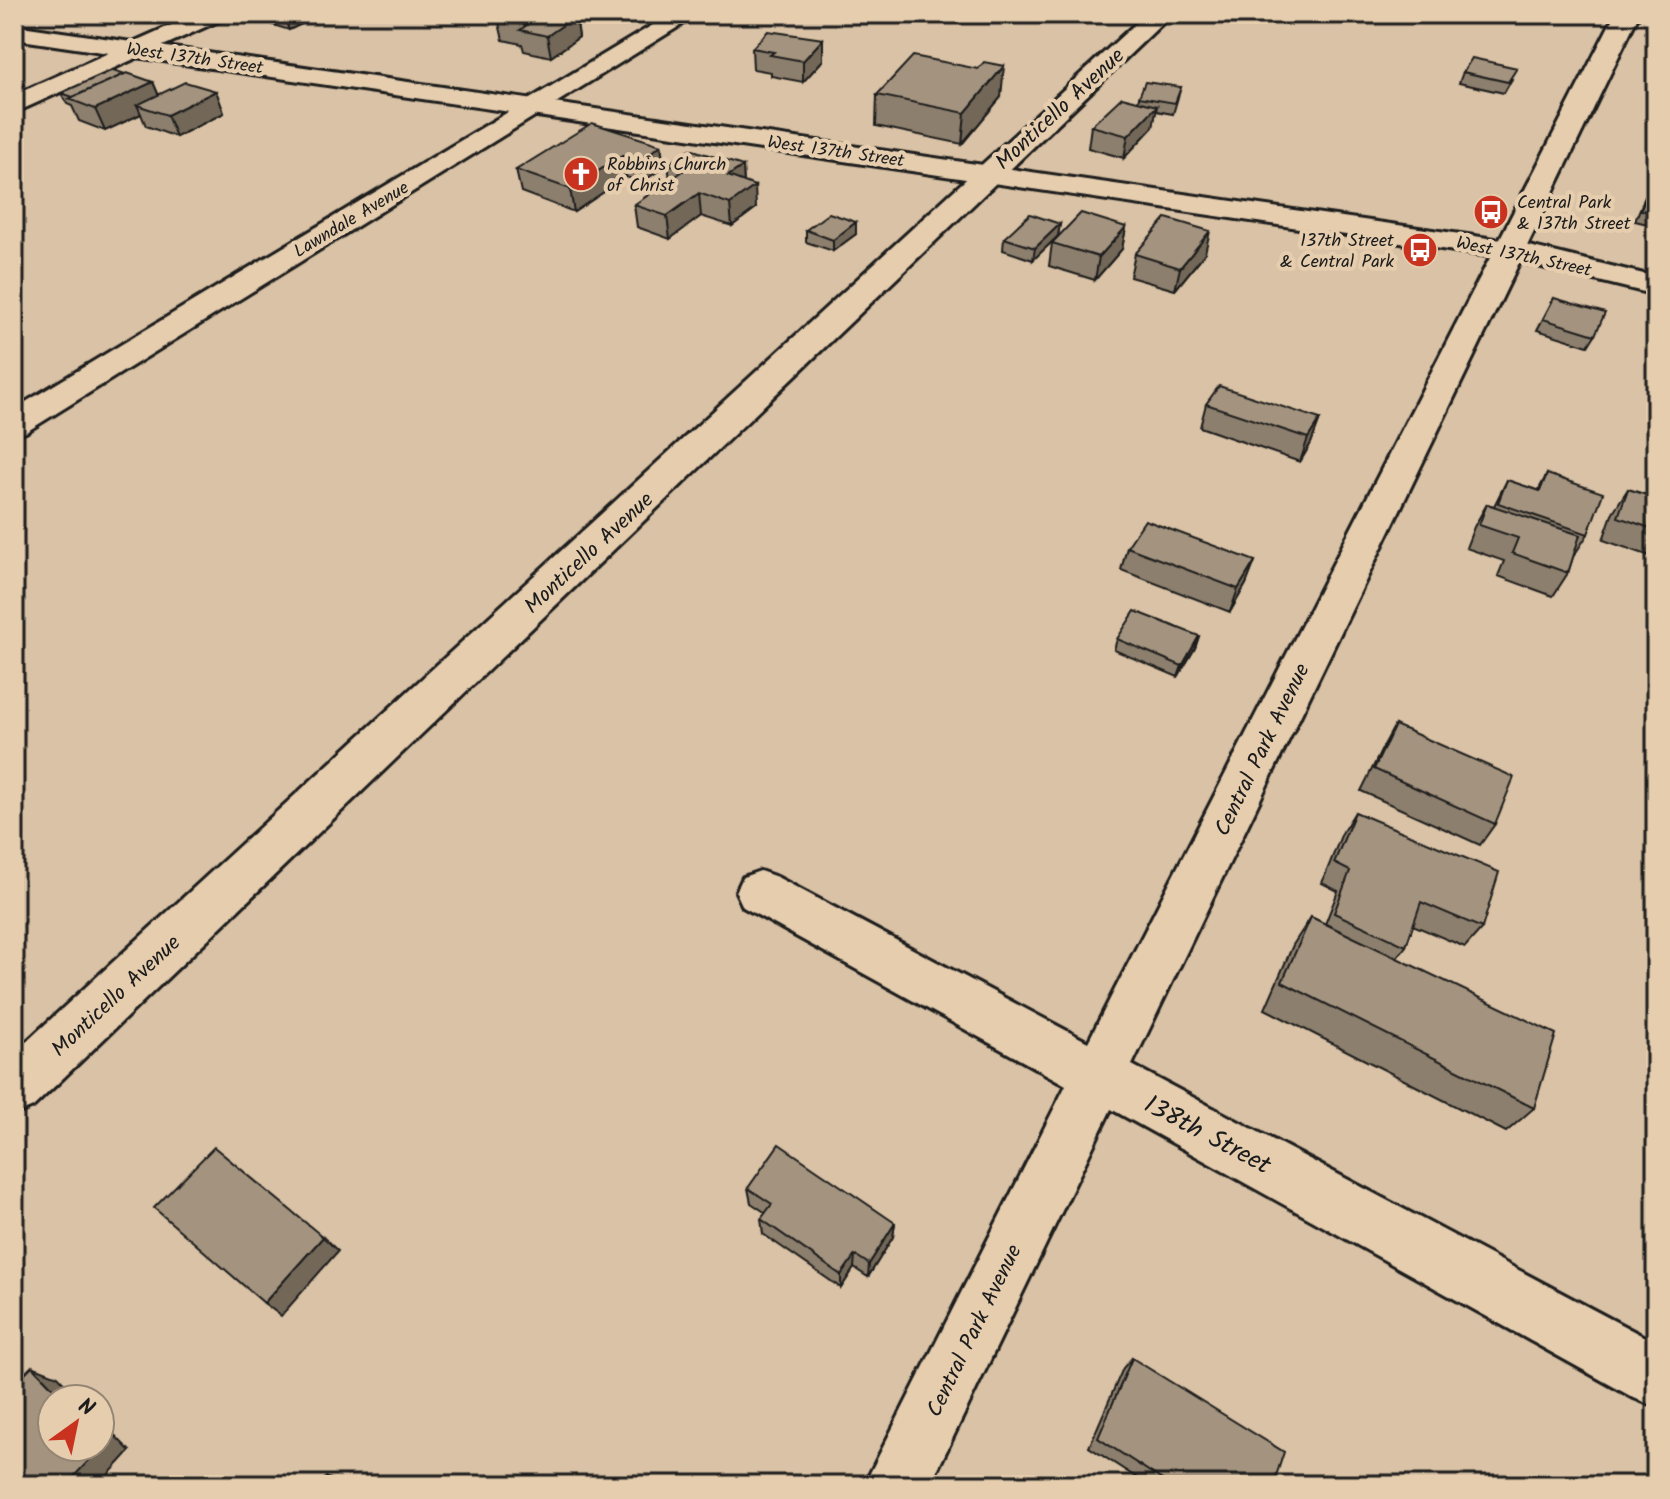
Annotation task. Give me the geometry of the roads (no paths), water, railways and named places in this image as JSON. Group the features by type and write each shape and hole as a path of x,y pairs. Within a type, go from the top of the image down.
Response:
{"street":[{"path":"14,105 215,14"},
{"name":"Lawndale Avenue","path":"14,424 687,14"},
{"name":"Monticello Avenue","path":"14,1089 422,710 1160,14"},
{"name":"Central Park Avenue","path":"896,1485 1627,14"},
{"name":"West 137th Street","path":"14,32 1509,250 1656,286"},
{"name":"138th Street","path":"760,892 1656,1376"}],"place":[{"name":"Robbins Church of Christ","path":"581,174"},
{"name":"Central Park & 137th Street","path":"1491,212"},
{"name":"137th Street & Central Park","path":"1420,250"}]}
